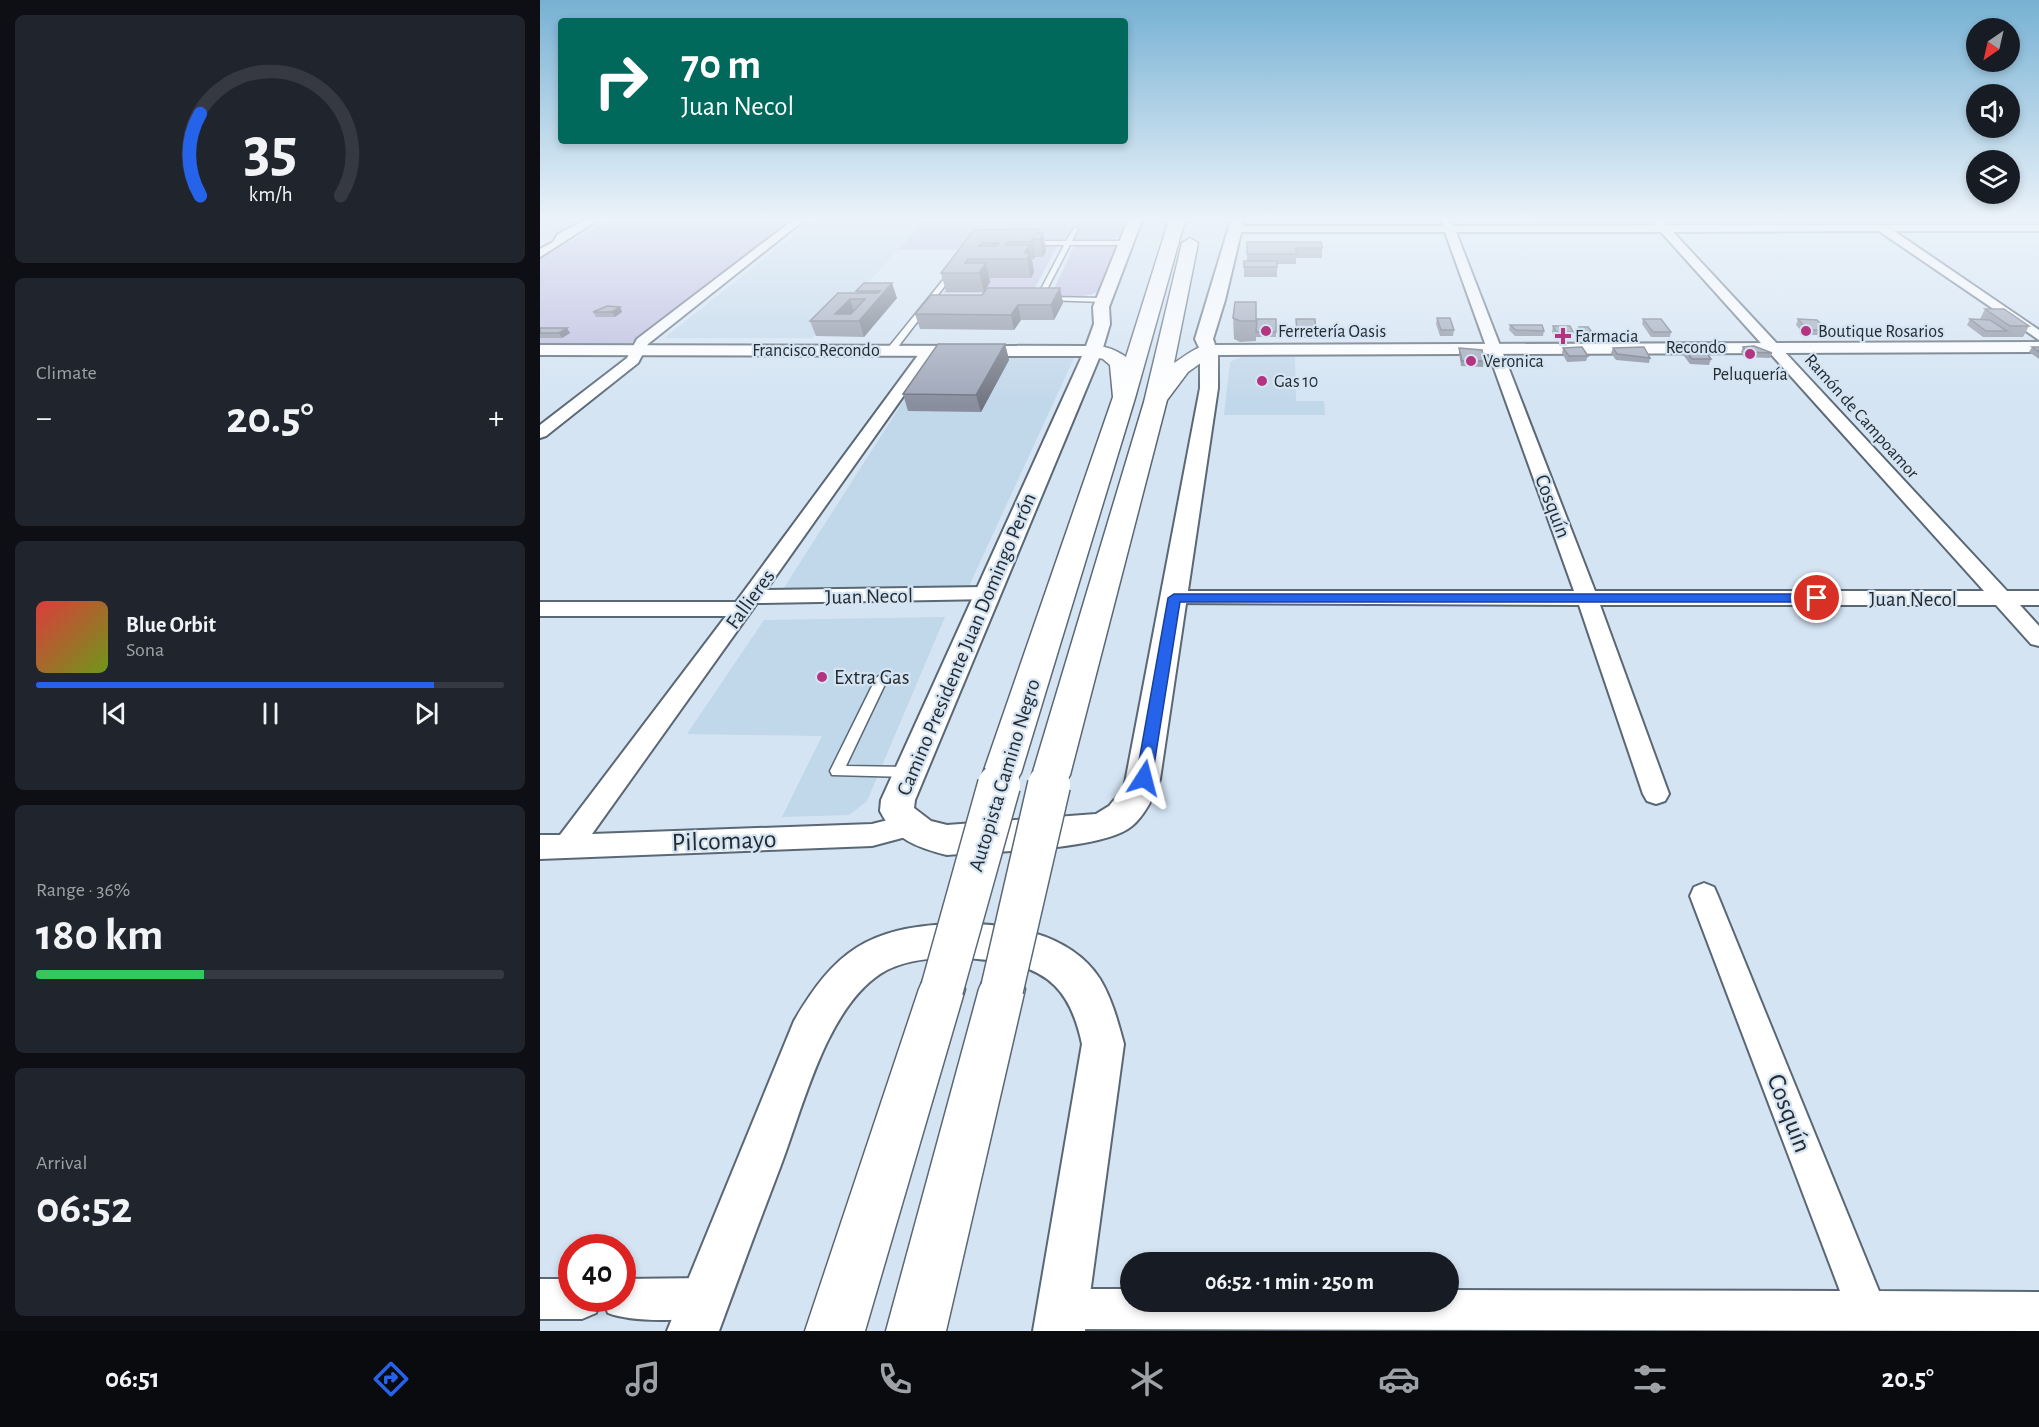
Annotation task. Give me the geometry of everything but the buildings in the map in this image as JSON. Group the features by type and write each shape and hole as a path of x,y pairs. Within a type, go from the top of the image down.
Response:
{"highway":[{"name":"Autopista Camino Negro","path":"835,1331 942,989 1002,773 1124,398 1159,282"},
{"name":"Autopista Camino Negro","path":"916,1331 1002,989 1051,775 1155,402 1181,282"},
{"path":"1155,402 1181,368 1209,350"},
{"path":"1093,351 1110,355 1120,363 1124,398"}],"street":[{"path":"540,433 633,360 642,342 719,282"},
{"name":"Camino Presidente Juan Domingo Perón","path":"1112,282 1104,300 1102,324 1093,351 898,800 897,811 908,826 924,835 947,840 1097,828 1112,824 1138,797 1144,778 1209,388 1209,350 1204,339 1222,282"},
{"name":"Cosquín","path":"1469,282 1587,598 1656,794"},
{"name":"Ramón de Campoamor","path":"1714,282 2039,639"},
{"path":"1961,282 2039,336"},
{"name":"Recondo","path":"1209,350 1493,347 2039,347"},
{"name":"Francisco Recondo","path":"540,350 1093,351"},
{"name":"Fallieres","path":"567,846 747,603 929,350"},
{"name":"Juan Necol","path":"540,609 986,594"},
{"name":"Juan Necol","path":"1174,598 2039,598"},
{"name":"Pilcomayo","path":"540,847 872,835 908,826"},
{"name":"Cosquín","path":"1704,896 1871,1321"},
{"path":"636,1302 699,1314 809,1036 829,1000 848,977 874,957 908,944 998,941 1042,953 1067,969 1099,1017 1103,1044 1061,1320 1871,1321 2039,1312"},
{"path":"540,1299 558,1299"}],"lane":[{"path":"891,350 944,282"},
{"path":"1039,299 1048,282"},
{"path":"931,299 943,299"},
{"path":"1027,299 1104,300"},
{"path":"882,678 837,771 910,772"}],"shaded area":[{"path":"540,282 711,282 630,344 540,345"},
{"path":"735,282 869,282 812,338 664,338"},
{"path":"951,282 1038,282 1032,293 943,293"},
{"path":"1057,282 1101,282 1097,292 1087,295 1074,297 1052,293"},
{"path":"934,353 1075,356 969,586 780,594"},
{"name":"Gas 10","path":"1240,357 1295,357 1296,401 1324,401 1325,415 1224,415 1230,362"},
{"name":"Extra Gas","path":"945,617 867,801 849,815 782,817 822,736 687,734 764,620"}],"place":[{"name":"Ferretería Oasis","path":"1266,331"},
{"name":"Boutique Rosarios","path":"1806,331"},
{"name":"Farmacia","path":"1563,336"},
{"name":"Peluquería","path":"1750,354"},
{"name":"Veronica","path":"1471,361"},
{"name":"Gas 10","path":"1262,381"},
{"name":"Extra Gas","path":"822,677"}],"route":[{"path":"1144,778 1174,598 1817,598"}]}
